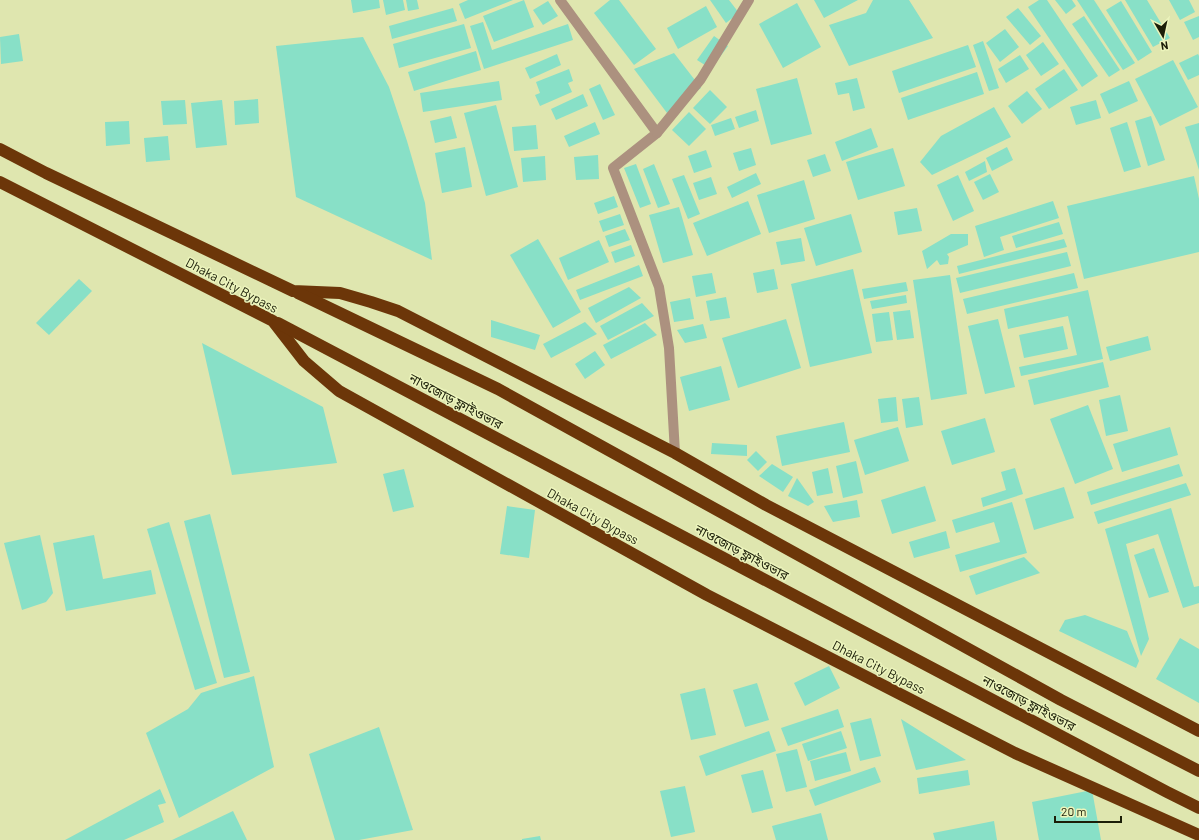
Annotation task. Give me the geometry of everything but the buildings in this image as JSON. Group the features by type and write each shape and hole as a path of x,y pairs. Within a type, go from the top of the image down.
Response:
{"highway":[{"name":"নাওজোড় ফ্লাইওভার","path":"0,149 46,173 498,389 1054,696 1199,771"},
{"name":"Dhaka City Bypass","path":"0,182 273,321 304,361 339,391 708,595 1015,753 1199,835"},
{"path":"294,291 340,293 398,312 674,453 766,505 1199,731"},
{"name":"নাওজোড় ফ্লাইওভার","path":"273,321 1199,808"}],"street":[{"path":"560,0 657,133"},
{"path":"674,453 669,348 659,287 613,168 657,133 701,79 749,0"}]}
